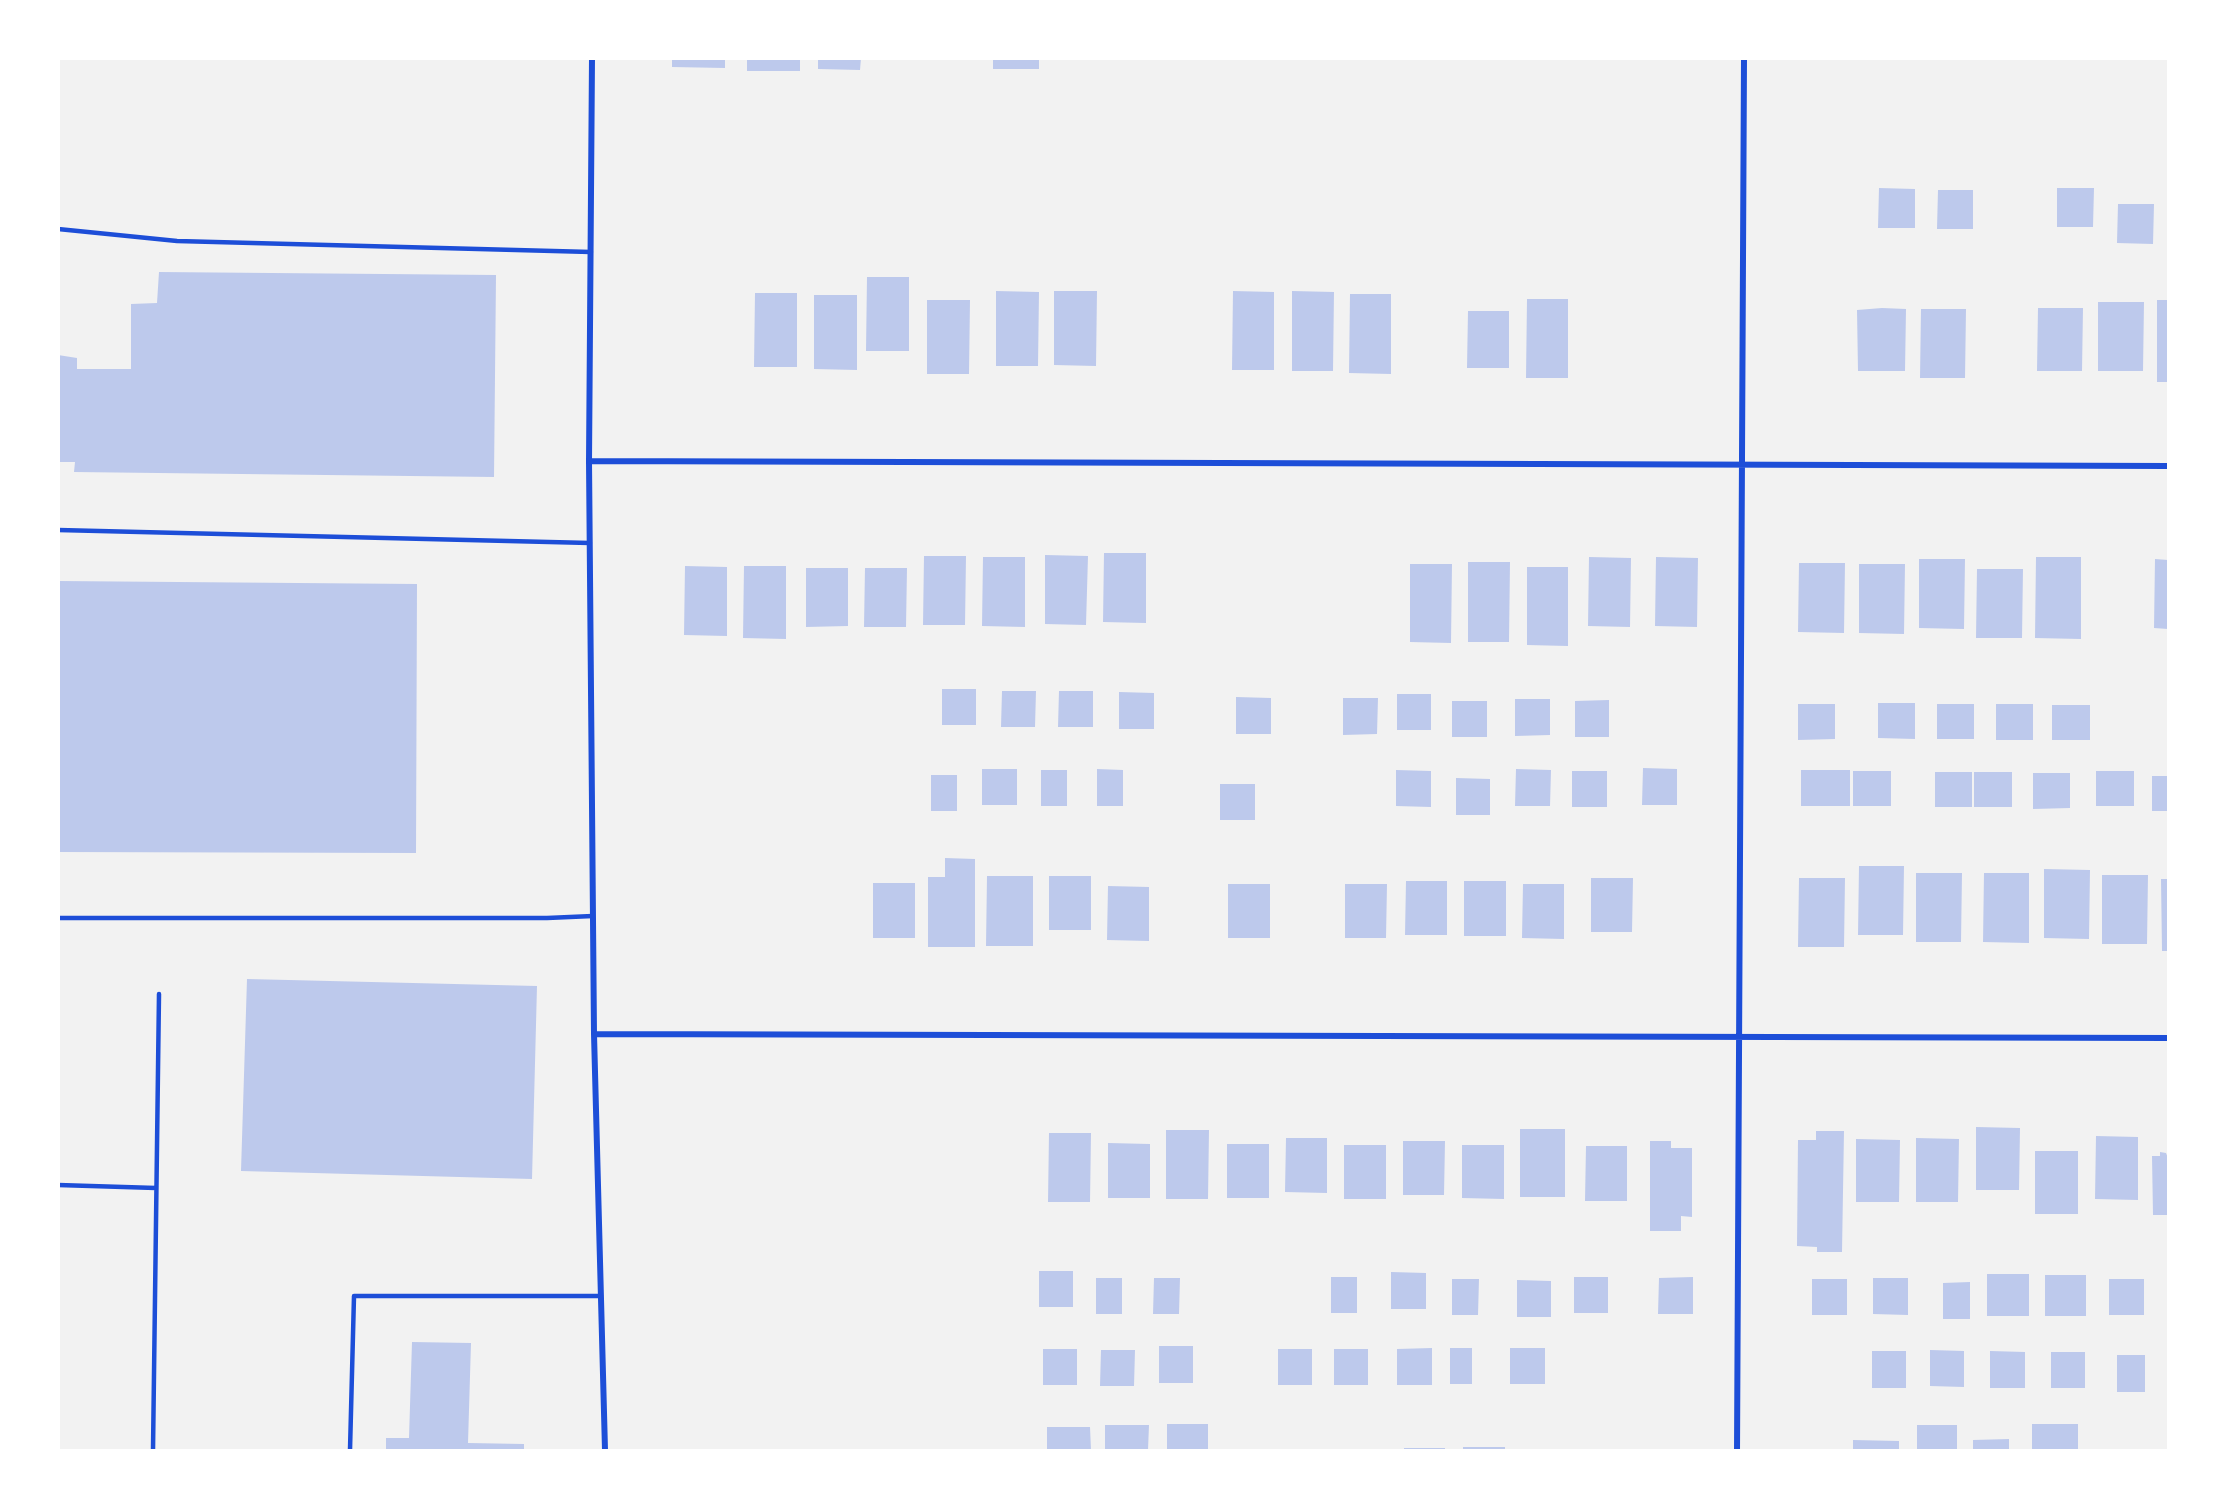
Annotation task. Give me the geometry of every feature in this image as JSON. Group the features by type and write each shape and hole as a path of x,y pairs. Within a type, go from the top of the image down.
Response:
{"street":[{"path":"592,58 589,461 594,1034 605,1450"},
{"path":"1737,1450 1744,58"},
{"path":"589,461 2169,466"},
{"path":"594,1034 2169,1038"}],"lane":[{"path":"58,229 177,241 591,252"},
{"path":"58,530 590,543"},
{"path":"58,918 547,918 593,916"},
{"path":"153,1450 159,994"},
{"path":"58,1185 156,1188"},
{"path":"350,1450 354,1296 601,1296"}],"building":[{"path":"672,58 725,58 725,68 672,67"},
{"path":"747,58 800,58 800,71 747,71"},
{"path":"818,58 861,58 860,70 818,69"},
{"path":"993,58 1039,58 1039,69 993,69"},
{"path":"1879,188 1915,189 1915,228 1878,228"},
{"path":"2057,188 2094,188 2093,227 2057,227"},
{"path":"1938,190 1973,190 1973,229 1937,229"},
{"path":"2118,204 2154,204 2153,244 2117,243"},
{"path":"159,272 496,275 494,477 74,472 75,462 58,462 58,355 77,358 77,369 131,369 131,304 157,303"},
{"path":"867,277 909,277 909,351 866,351"},
{"path":"996,291 1039,292 1038,366 996,366"},
{"path":"1054,291 1097,291 1096,366 1054,365"},
{"path":"1233,291 1274,292 1274,370 1232,370"},
{"path":"1292,291 1334,292 1333,371 1292,371"},
{"path":"755,293 797,293 797,367 754,367"},
{"path":"1350,294 1391,294 1391,374 1349,373"},
{"path":"814,295 857,295 857,370 814,369"},
{"path":"1527,299 1568,299 1568,378 1526,378"},
{"path":"927,300 970,300 969,374 927,374"},
{"path":"2157,300 2168,300 2168,382 2157,382"},
{"path":"2098,302 2144,302 2143,371 2098,371"},
{"path":"2038,308 2083,308 2082,371 2037,371"},
{"path":"1906,309 1905,371 1858,371 1857,310"},
{"path":"1921,309 1966,309 1965,378 1920,378"},
{"path":"1468,311 1509,311 1509,368 1467,368"},
{"path":"1104,553 1146,553 1146,623 1103,622"},
{"path":"1045,555 1088,556 1086,625 1045,624"},
{"path":"924,556 966,556 965,625 923,625"},
{"path":"983,557 1025,557 1025,627 982,626"},
{"path":"1589,557 1631,558 1630,627 1588,626"},
{"path":"1656,557 1698,558 1697,627 1655,626"},
{"path":"2036,557 2081,557 2081,639 2035,638"},
{"path":"1919,559 1965,559 1964,629 1919,628"},
{"path":"2155,559 2168,560 2168,629 2154,628"},
{"path":"1468,562 1510,562 1509,642 1468,642"},
{"path":"1799,563 1845,563 1844,633 1798,632"},
{"path":"1410,564 1452,564 1451,643 1410,642"},
{"path":"1859,564 1905,564 1904,634 1859,633"},
{"path":"685,566 727,567 727,636 684,635"},
{"path":"744,566 786,566 786,639 743,638"},
{"path":"1527,567 1568,567 1568,646 1527,645"},
{"path":"806,568 848,568 848,626 806,627"},
{"path":"865,568 907,568 906,627 864,627"},
{"path":"1977,569 2023,569 2022,638 1976,638"},
{"path":"58,581 417,584 416,853 58,852"},
{"path":"942,689 976,689 976,725 942,725"},
{"path":"1002,691 1036,691 1035,727 1001,727"},
{"path":"1059,691 1093,691 1093,727 1058,727"},
{"path":"1119,692 1154,693 1154,729 1119,729"},
{"path":"1397,694 1431,694 1431,730 1397,730"},
{"path":"1236,697 1271,698 1271,734 1236,734"},
{"path":"1343,698 1378,698 1377,734 1343,735"},
{"path":"1515,699 1550,699 1550,735 1515,736"},
{"path":"1609,700 1609,737 1575,737 1575,701"},
{"path":"1452,701 1487,701 1487,737 1452,737"},
{"path":"1878,703 1915,703 1915,739 1878,738"},
{"path":"1798,704 1835,704 1835,739 1798,740"},
{"path":"1937,704 1974,704 1974,739 1937,739"},
{"path":"1996,704 2033,704 2033,740 1996,740"},
{"path":"2052,705 2090,705 2090,740 2052,740"},
{"path":"1643,768 1677,769 1677,805 1642,805"},
{"path":"982,769 1017,769 1017,805 982,805"},
{"path":"1097,769 1123,770 1123,806 1097,806"},
{"path":"1516,769 1551,770 1550,806 1515,806"},
{"path":"1041,770 1067,770 1067,806 1041,806"},
{"path":"1396,770 1431,771 1431,807 1396,806"},
{"path":"1801,770 1850,770 1850,806 1801,806"},
{"path":"1572,771 1607,771 1607,807 1572,807"},
{"path":"1853,771 1891,771 1891,806 1853,806"},
{"path":"2096,771 2134,771 2134,806 2096,806"},
{"path":"1935,772 1972,772 1972,807 1935,807"},
{"path":"1974,772 2012,772 2012,807 1974,807"},
{"path":"2033,773 2070,773 2070,808 2033,809"},
{"path":"931,775 957,775 957,811 931,811"},
{"path":"2152,776 2168,776 2168,811 2152,811"},
{"path":"1456,778 1490,779 1490,815 1456,815"},
{"path":"1220,784 1255,784 1255,820 1220,820"},
{"path":"945,858 975,859 975,947 928,947 928,877 945,877"},
{"path":"1859,866 1904,866 1903,935 1858,935"},
{"path":"2044,869 2090,870 2089,939 2044,938"},
{"path":"1916,873 1962,873 1961,942 1916,942"},
{"path":"1984,873 2029,873 2029,943 1983,942"},
{"path":"2102,875 2148,875 2147,944 2102,944"},
{"path":"987,876 1033,876 1033,946 986,946"},
{"path":"1049,876 1091,876 1091,930 1049,930"},
{"path":"1591,878 1633,878 1632,932 1591,932"},
{"path":"1799,878 1845,878 1844,947 1798,947"},
{"path":"2161,879 2168,879 2168,951 2162,951"},
{"path":"1406,881 1447,881 1447,935 1405,935"},
{"path":"1464,881 1506,881 1506,936 1464,936"},
{"path":"873,883 915,883 915,938 873,938"},
{"path":"1228,884 1270,884 1270,938 1228,938"},
{"path":"1345,884 1387,884 1386,938 1345,938"},
{"path":"1523,884 1564,884 1564,939 1522,938"},
{"path":"1108,886 1149,887 1149,941 1107,940"},
{"path":"247,979 537,986 532,1179 241,1171"},
{"path":"1976,1127 2020,1128 2019,1190 1976,1190"},
{"path":"1520,1129 1565,1129 1565,1197 1520,1197"},
{"path":"1166,1130 1209,1130 1208,1199 1166,1199"},
{"path":"1816,1131 1844,1131 1842,1252 1817,1252 1817,1247 1797,1246 1798,1140 1816,1140"},
{"path":"1049,1133 1091,1133 1090,1202 1048,1202"},
{"path":"2096,1136 2138,1137 2138,1200 2095,1199"},
{"path":"1286,1138 1327,1138 1327,1193 1285,1192"},
{"path":"1916,1138 1959,1139 1958,1202 1916,1202"},
{"path":"1856,1139 1900,1140 1899,1202 1856,1202"},
{"path":"1403,1141 1445,1141 1444,1195 1403,1195"},
{"path":"1650,1141 1671,1141 1671,1148 1692,1148 1692,1217 1681,1216 1681,1231 1650,1231"},
{"path":"1108,1143 1150,1144 1150,1198 1108,1198"},
{"path":"1227,1144 1269,1144 1269,1198 1227,1198"},
{"path":"1344,1145 1386,1145 1386,1199 1344,1199"},
{"path":"1462,1145 1504,1145 1504,1199 1462,1198"},
{"path":"1586,1146 1627,1146 1627,1201 1585,1201"},
{"path":"2035,1151 2078,1151 2078,1214 2035,1214"},
{"path":"2160,1152 2166,1153 2168,1158 2168,1215 2153,1215 2152,1156 2160,1156"},
{"path":"1039,1271 1073,1271 1073,1307 1039,1307"},
{"path":"1391,1272 1426,1273 1426,1309 1391,1309"},
{"path":"1987,1274 2029,1274 2029,1316 1987,1316"},
{"path":"2045,1275 2086,1275 2086,1316 2045,1316"},
{"path":"1331,1277 1357,1277 1357,1313 1331,1313"},
{"path":"1574,1277 1608,1277 1608,1313 1574,1313"},
{"path":"1693,1277 1693,1314 1658,1314 1659,1278"},
{"path":"1096,1278 1122,1278 1122,1314 1096,1314"},
{"path":"1154,1278 1180,1278 1179,1314 1153,1314"},
{"path":"1873,1278 1908,1278 1908,1315 1873,1314"},
{"path":"1452,1279 1479,1279 1478,1315 1452,1315"},
{"path":"1812,1279 1847,1279 1847,1315 1812,1315"},
{"path":"2109,1279 2144,1279 2144,1315 2109,1315"},
{"path":"1517,1280 1551,1281 1551,1317 1517,1317"},
{"path":"1970,1282 1970,1319 1943,1319 1943,1283"},
{"path":"412,1342 471,1343 468,1443 524,1444 524,1450 386,1450 386,1438 409,1438"},
{"path":"1159,1346 1193,1346 1193,1383 1159,1383"},
{"path":"1432,1348 1432,1385 1397,1385 1397,1349"},
{"path":"1450,1348 1472,1348 1472,1384 1450,1384"},
{"path":"1510,1348 1545,1348 1545,1384 1510,1384"},
{"path":"1043,1349 1077,1349 1077,1385 1043,1385"},
{"path":"1278,1349 1312,1349 1312,1385 1278,1385"},
{"path":"1334,1349 1368,1349 1368,1385 1334,1385"},
{"path":"1101,1350 1135,1350 1134,1386 1100,1386"},
{"path":"1930,1350 1964,1351 1964,1387 1930,1386"},
{"path":"1872,1351 1906,1351 1906,1388 1872,1388"},
{"path":"1990,1351 2025,1352 2025,1388 1990,1388"},
{"path":"2051,1352 2085,1352 2085,1388 2051,1388"},
{"path":"2117,1355 2145,1355 2145,1392 2117,1392"},
{"path":"1167,1424 1208,1424 1208,1450 1167,1450"},
{"path":"2032,1424 2078,1424 2078,1450 2032,1450"},
{"path":"1105,1425 1149,1425 1148,1450 1105,1450"},
{"path":"1917,1425 1957,1425 1957,1450 1917,1450"},
{"path":"1047,1427 1090,1427 1091,1450 1047,1450"},
{"path":"2009,1439 2009,1450 1973,1450 1973,1440"},
{"path":"1853,1440 1899,1441 1899,1450 1853,1450"},
{"path":"1463,1447 1505,1447 1505,1450 1463,1450"},
{"path":"1404,1448 1445,1448 1445,1450 1404,1450"}]}
